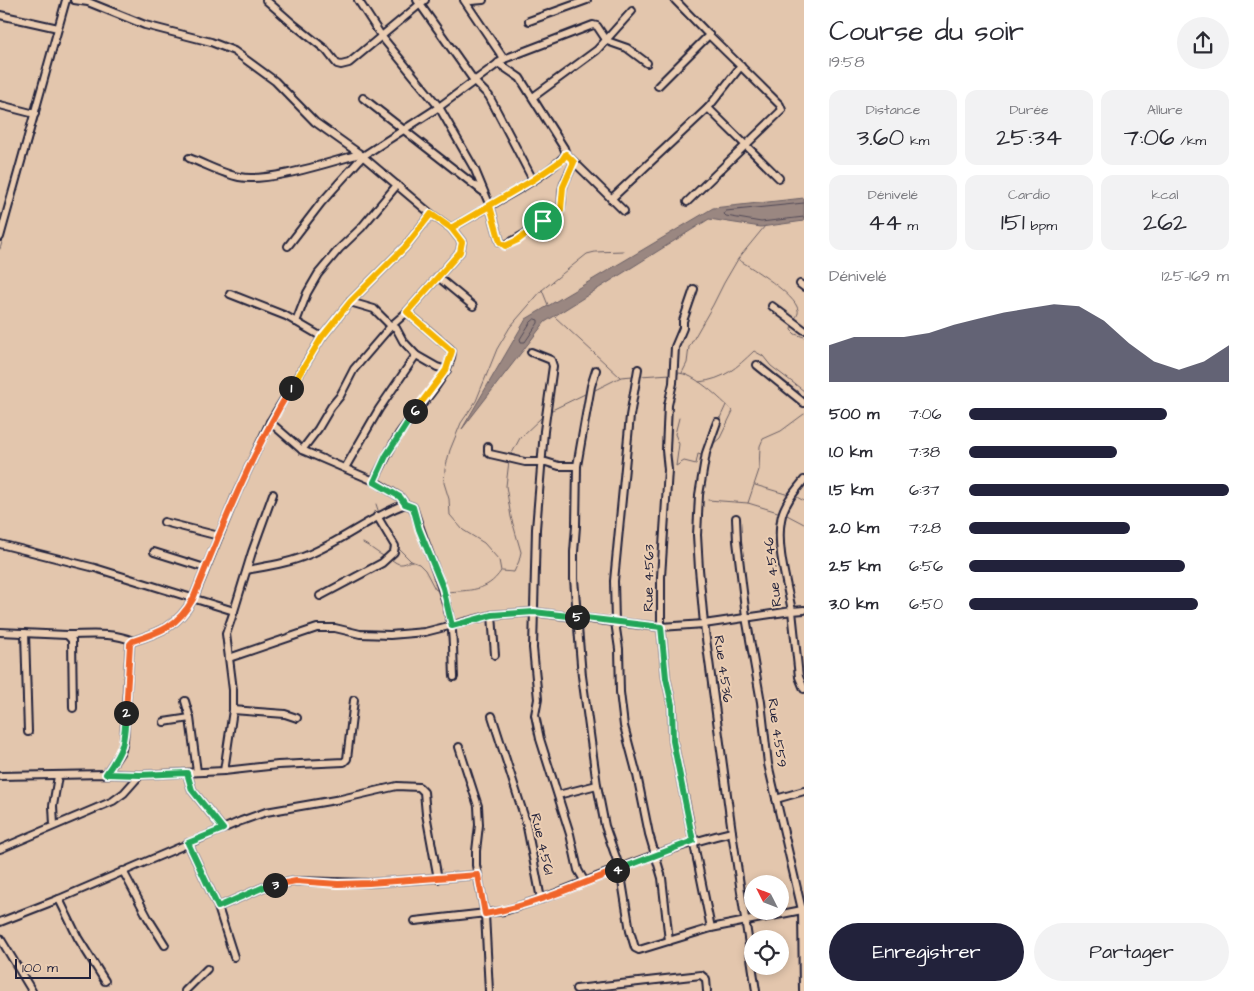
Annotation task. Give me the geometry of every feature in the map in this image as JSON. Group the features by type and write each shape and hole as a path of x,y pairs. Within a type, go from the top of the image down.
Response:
{"street":[{"path":"0,237 66,0"},
{"path":"74,0 88,2 145,25 211,42 234,51 275,81 315,122 361,155 431,214 451,228 462,242 460,252 354,369 340,396 302,450"},
{"path":"266,0 326,50 337,64 341,65 349,63 421,2 476,82 489,96 533,180"},
{"path":"358,0 382,37 439,107 475,170 490,206 500,242 505,246 518,240 561,210 563,187 574,162"},
{"path":"466,0 483,0"},
{"path":"466,0 504,59"},
{"path":"529,21 587,0"},
{"path":"676,0 772,97 782,110 687,202"},
{"path":"533,97 597,50 632,11"},
{"path":"0,15 58,28"},
{"path":"189,158 240,177 259,178 280,175 361,155 439,107 476,82 504,59 564,37 589,25 597,26 607,41 627,48 647,63"},
{"path":"658,86 709,35"},
{"path":"498,64 520,78 566,154 624,212"},
{"path":"611,199 708,108 741,66"},
{"path":"363,98 484,193"},
{"path":"0,105 35,114"},
{"path":"708,108 778,178"},
{"path":"451,228 533,180 562,160 566,154"},
{"path":"288,246 320,203 361,155"},
{"path":"296,322 307,293 318,274 339,249 361,228 397,185"},
{"path":"106,774 122,750 129,648 133,641 167,628 182,617 193,599 236,495 270,422 322,337 350,302 405,247 431,214"},
{"path":"438,277 473,306"},
{"name":"Rue 4.563","path":"694,289 683,321 683,328 675,347 673,383 668,405 666,450 668,470 661,570 661,627 666,678 672,705 673,741 711,928"},
{"path":"230,294 296,322 322,337"},
{"path":"350,302 374,309 391,326 396,328 403,340 416,355 446,370"},
{"path":"772,306 804,330"},
{"path":"374,482 399,434 446,370 452,351 407,312"},
{"path":"531,352 548,358 553,362 544,431 536,538 533,648 538,699 535,715 540,739 558,795 578,870 584,882"},
{"path":"345,468 379,409 416,355"},
{"path":"757,365 804,403"},
{"path":"638,369 630,416 614,581 615,622 619,649 620,692 624,726 654,855 662,878 669,940"},
{"path":"596,370 591,386 577,466 574,552 578,617 582,676 597,785 605,826 620,869 630,931 635,948 639,950 711,928 803,910"},
{"path":"270,422 302,450 374,482 400,497 405,504 413,507 419,529 443,588 452,626 454,677"},
{"name":"Rue 4.536","path":"717,422 706,453 698,504 699,569 704,624 732,832 756,991"},
{"path":"488,447 490,454 525,462 577,466"},
{"name":"Rue 4.546","path":"229,658 317,628 335,628 360,634 390,635 425,632 492,615 534,612 661,627 704,624 792,611 780,544 781,520 788,502 804,480"},
{"path":"224,771 233,710 233,690 226,634 273,494"},
{"path":"246,570 280,564 309,555 377,516 405,504"},
{"path":"320,596 382,563 394,552 395,546 377,516"},
{"name":"Rue 4.559","path":"736,518 746,617 761,702 768,764 803,910 803,991"},
{"path":"164,522 219,536"},
{"path":"0,544 94,568 234,611"},
{"path":"154,552 205,568"},
{"path":"804,610 792,611 799,676 804,689"},
{"path":"492,615 495,656"},
{"path":"0,632 110,635 121,636 133,641"},
{"path":"25,633 28,732"},
{"path":"67,635 72,640 74,708"},
{"path":"0,776 140,775 344,762 354,700"},
{"path":"185,701 190,718 197,772"},
{"path":"233,710 285,714 297,718"},
{"name":"Rue 4.561","path":"492,716 526,822 541,899 693,841 732,832"},
{"path":"164,722 190,718"},
{"path":"459,747 478,806 479,825 476,851 485,914 489,991"},
{"path":"187,773 192,790 223,829"},
{"path":"0,849 113,801 124,793 140,775"},
{"path":"54,825 53,806 58,776"},
{"path":"558,795 597,785"},
{"path":"0,922 266,812 341,799 397,786 419,787 424,792 426,814 438,879"},
{"path":"776,799 804,791"},
{"path":"188,843 218,907 234,957"},
{"path":"123,871 148,918 165,944"},
{"path":"218,907 264,887 296,881 338,884 369,883 478,875"},
{"path":"59,899 78,938 105,982"},
{"path":"415,921 504,911 541,899"},
{"path":"0,938 32,991"},
{"path":"185,991 206,969"},
{"path":"576,989 701,975 706,979 707,991"},
{"path":"640,983 642,991"}],"water":[{"path":"804,198 804,221 761,227 709,219 545,322 462,429 526,319 713,208"}],"waterway":[{"path":"0,249 41,107"},
{"path":"682,373 687,363 689,347 724,283 738,259 765,226"},
{"path":"446,592 477,589 490,583 501,571 499,560 484,543 463,530 450,515 449,499 444,483 445,469 450,450 461,423 476,401 497,349 510,327 542,290 587,254 623,251"},
{"path":"739,260 773,282 790,297 798,310 794,320"},
{"path":"542,290 548,305"},
{"path":"555,317 620,377"},
{"path":"792,324 791,330 795,334 804,337"},
{"path":"699,382 708,381 729,372 754,351 763,356 771,366 804,391"},
{"path":"677,373 684,374 699,382 733,411 720,438 713,444"},
{"path":"640,376 671,374"},
{"path":"593,391 621,377 633,376"},
{"path":"550,411 587,393"},
{"path":"703,452 711,425 715,418 720,418 726,405"},
{"path":"748,503 759,470 760,446 763,439 781,431 804,414"},
{"path":"511,455 520,438 543,416"},
{"path":"679,418 675,434 679,444 676,466 684,461 696,464 698,454 701,455 703,453"},
{"path":"502,571 514,572 521,552 511,517 506,486 509,461"},
{"path":"755,485 789,495"},
{"path":"795,496 804,501"},
{"path":"708,500 748,503 781,513"},
{"path":"376,504 379,513"},
{"path":"785,514 804,524"},
{"path":"363,543 385,557"},
{"path":"397,547 411,561 419,564 425,570 435,589 440,592"},
{"path":"391,559 401,564 411,561"}],"route":[{"path":"543,221 518,240 505,246 500,242 490,206 479,212 451,228 431,214 405,247 350,302 322,337 270,422 236,495 193,599 182,617 167,628 133,641 130,644 124,740 122,750 106,774 187,773 192,790 223,829 188,843 218,907 264,887 285,882 369,883 478,875 485,914 504,911 541,899 693,841 673,741 672,705 666,678 661,627 534,612 492,615 452,626 443,588 419,529 413,507 410,504 405,504 404,500 400,497 374,482 399,434 446,370 451,355 452,351 449,348 407,312 460,252 462,242 451,228 533,180 562,160 566,154 574,162 563,187 561,210 543,221"}]}
